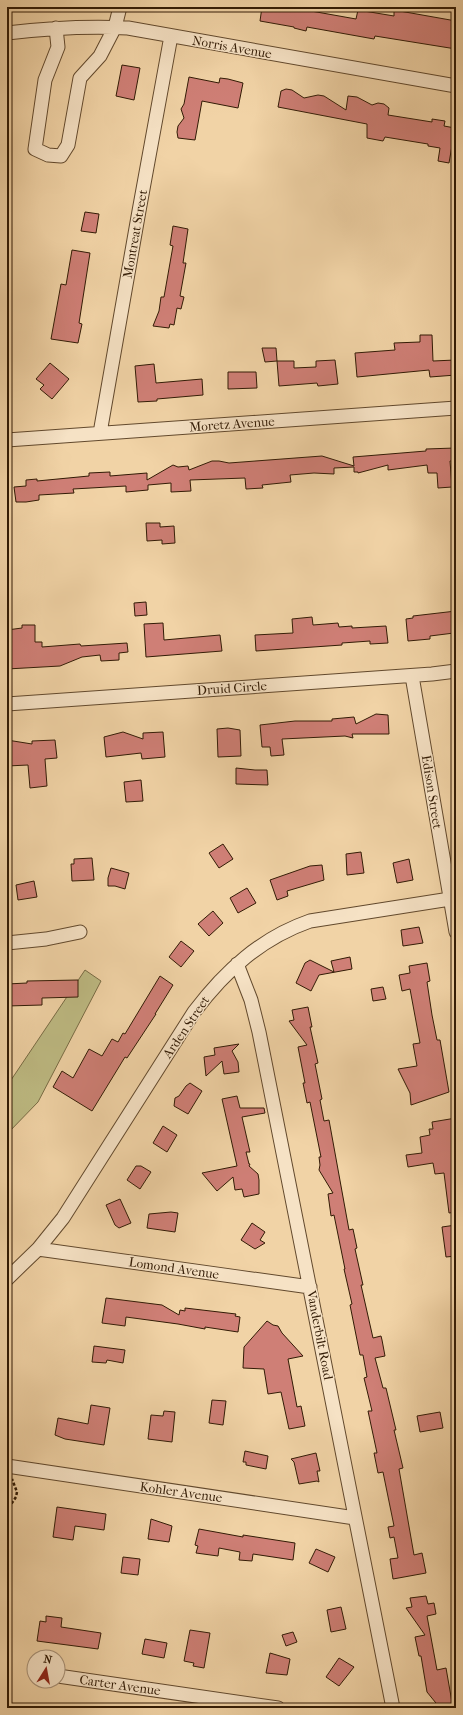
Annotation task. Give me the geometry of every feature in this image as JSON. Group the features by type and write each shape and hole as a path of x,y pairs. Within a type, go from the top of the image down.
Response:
{"street":[{"path":"56,28 58,47 45,80 35,150 48,155 62,156 68,145 80,78 100,56 115,27 120,7"},
{"name":"Norris Avenue","path":"7,33 85,26 128,28 456,86"},
{"name":"Montreat Street","path":"100,433 171,36"},
{"name":"Moretz Avenue","path":"7,440 456,408"},
{"name":"Druid Circle","path":"7,704 412,676 456,671"},
{"name":"Edison Street","path":"412,676 456,932"},
{"name":"Arden Street","path":"7,1279 38,1249 76,1201 194,1012 211,990 237,964 269,940 289,928 310,921 450,899"},
{"path":"7,943 46,939 80,932"},
{"name":"Vanderbilt Road","path":"237,964 251,1000 259,1032 393,1708"},
{"name":"Lomond Avenue","path":"38,1249 310,1287"},
{"name":"Kohler Avenue","path":"9,1470 355,1518"},
{"name":"Carter Avenue","path":"66,1677 278,1708"}],"path":[{"path":"7,1528 10,1506 16,1497 17,1492 12,1482 9,1470"}],"shaded area":[{"path":"85,970 101,981 38,1102 7,1134 7,1086"}],"building":[{"path":"262,7 312,7 311,11 356,19 358,10 394,16 394,10 456,21 456,49 375,36 374,39 307,27 306,31 294,27 260,21"},
{"path":"122,65 140,68 134,100 116,96"},
{"path":"189,77 219,83 220,78 243,83 238,108 202,101 195,140 178,138 177,132 178,126 184,118 181,109 184,104"},
{"path":"286,89 292,90 304,98 318,95 324,96 346,110 348,96 357,97 372,105 378,103 384,104 389,108 388,115 432,122 432,119 445,121 444,126 455,128 449,163 438,161 440,148 428,146 428,144 385,137 383,141 367,138 367,124 278,107 281,91"},
{"path":"85,212 99,214 96,233 81,231"},
{"path":"173,226 188,229 183,263 186,263 180,296 184,297 181,309 177,308 174,325 170,324 169,328 153,326 159,311 161,297 164,297 173,246 170,245"},
{"path":"72,250 90,253 79,323 82,324 78,343 51,339 61,284 66,285"},
{"path":"420,335 432,335 433,361 455,360 456,375 430,377 429,370 357,377 355,353 395,350 394,343 420,342"},
{"path":"262,348 276,348 277,361 265,362"},
{"path":"335,360 338,384 318,386 317,383 279,386 277,361 294,361 294,368 316,367 316,361"},
{"path":"50,363 69,379 52,399 40,389 44,385 36,379"},
{"path":"154,364 156,383 202,379 203,395 138,402 135,366"},
{"path":"228,372 256,372 257,388 228,389"},
{"path":"455,448 456,461 450,461 452,487 438,488 437,473 428,473 427,465 388,470 388,465 358,473 354,472 354,467 334,468 334,474 314,473 290,475 291,482 262,485 263,488 246,489 245,478 190,480 191,491 171,492 171,483 148,485 148,490 126,492 126,486 73,489 74,493 39,495 39,500 26,502 16,502 14,487 26,486 26,480 37,479 37,481 89,476 89,473 110,472 110,476 147,473 147,480 173,465 178,467 188,466 189,470 212,461 229,463 322,456 354,466 353,457 426,451 426,449"},
{"path":"146,523 160,523 160,527 174,526 175,543 162,544 162,540 147,541"},
{"path":"146,602 147,615 135,616 134,603"},
{"path":"456,611 456,628 453,628 454,633 430,636 430,639 408,641 406,619 413,618 413,616"},
{"path":"312,617 313,625 338,623 339,627 352,626 352,628 386,626 388,643 370,644 370,641 342,643 342,645 256,651 255,635 293,633 292,619"},
{"path":"163,623 164,640 220,635 222,651 146,657 144,624"},
{"path":"22,625 35,625 35,642 42,642 42,647 80,644 81,646 127,643 128,652 119,653 119,660 101,661 100,655 82,657 60,666 7,669 7,630 22,628"},
{"path":"376,714 388,715 389,734 352,734 353,738 345,736 282,739 284,755 271,756 270,747 262,747 260,725 295,721 332,721 332,719 354,717 356,724"},
{"path":"228,728 240,730 241,756 218,757 217,729"},
{"path":"123,732 143,739 143,733 163,732 165,757 142,759 141,753 106,757 104,737"},
{"path":"7,740 32,744 32,741 55,740 57,758 45,759 47,786 30,788 28,765 7,766"},
{"path":"236,768 267,770 268,785 236,784"},
{"path":"141,780 143,801 126,802 124,782"},
{"path":"223,844 233,859 219,868 209,853"},
{"path":"361,852 364,873 347,875 346,854"},
{"path":"92,858 94,880 72,881 71,864 74,864 74,859"},
{"path":"409,859 413,880 397,883 393,863"},
{"path":"322,865 324,880 287,891 288,896 277,900 270,880 310,866"},
{"path":"111,868 129,873 125,889 115,886 108,886 108,878"},
{"path":"34,881 37,897 18,900 16,885"},
{"path":"247,888 256,903 238,913 230,898"},
{"path":"213,911 223,923 209,936 198,924"},
{"path":"419,927 423,943 403,946 401,930"},
{"path":"181,941 194,951 181,967 169,957"},
{"path":"350,957 352,969 319,975 311,991 296,983 305,963 310,960 334,972 331,961"},
{"path":"427,963 430,981 427,982 432,1015 437,1040 440,1040 449,1092 411,1105 410,1093 398,1069 417,1066 413,1044 420,1043 410,989 402,991 399,975 410,973 409,966"},
{"path":"160,976 173,985 127,1058 125,1057 92,1111 53,1087 62,1071 73,1078 89,1049 102,1056 112,1039 118,1042 123,1033 125,1034"},
{"path":"78,980 78,997 42,998 42,1005 7,1006 7,984 27,983 27,981"},
{"path":"383,987 386,999 373,1001 371,989"},
{"path":"308,1007 312,1027 310,1027 318,1063 315,1064 322,1099 320,1100 324,1121 329,1120 349,1230 353,1229 357,1248 355,1249 363,1285 361,1285 373,1338 381,1336 382,1340 385,1356 375,1358 383,1388 386,1388 396,1430 394,1430 403,1468 399,1469 414,1555 422,1553 426,1573 393,1579 390,1559 398,1558 394,1537 390,1538 388,1527 394,1526 383,1472 378,1473 374,1453 377,1453 368,1411 372,1411 364,1378 367,1377 363,1355 360,1355 350,1305 352,1304 334,1215 331,1216 328,1194 333,1193 319,1170 319,1157 321,1157 310,1102 307,1103 303,1083 305,1083 298,1047 307,1045 289,1021 294,1020 292,1010"},
{"path":"239,1044 232,1051 238,1062 239,1072 224,1074 222,1061 206,1076 204,1057 215,1055 214,1048"},
{"path":"190,1083 202,1091 188,1114 174,1106 175,1098 179,1096"},
{"path":"237,1096 240,1108 264,1108 265,1113 242,1117 250,1152 246,1152 250,1164 249,1166 258,1174 259,1180 259,1194 244,1197 242,1189 235,1190 233,1177 217,1191 202,1173 237,1166 222,1099"},
{"path":"456,1118 456,1212 449,1213 444,1173 435,1174 433,1163 408,1167 406,1155 422,1153 420,1137 430,1135 429,1129 433,1129 432,1122"},
{"path":"163,1126 177,1135 167,1152 153,1143"},
{"path":"136,1166 141,1166 151,1172 140,1189 127,1180"},
{"path":"120,1199 131,1223 119,1228 115,1225 106,1205"},
{"path":"171,1212 178,1213 175,1232 147,1228 149,1214"},
{"path":"252,1223 265,1232 260,1240 265,1243 255,1249 241,1240"},
{"path":"456,1225 456,1256 446,1257 442,1227"},
{"path":"106,1298 162,1305 179,1315 180,1310 185,1311 185,1308 236,1314 235,1316 240,1317 238,1332 205,1327 205,1329 126,1317 125,1326 102,1323"},
{"path":"267,1321 278,1326 282,1333 303,1356 288,1359 297,1407 301,1406 305,1426 289,1429 281,1392 268,1394 264,1369 243,1368 244,1347"},
{"path":"94,1346 125,1350 123,1363 107,1360 106,1363 92,1362"},
{"path":"212,1400 226,1401 223,1425 209,1423"},
{"path":"91,1405 110,1408 104,1445 65,1439 55,1435 58,1418 88,1424"},
{"path":"164,1411 175,1412 172,1442 148,1439 151,1415 163,1416"},
{"path":"440,1412 443,1428 420,1432 417,1416"},
{"path":"245,1451 268,1456 266,1469 246,1465 246,1462 243,1462"},
{"path":"316,1453 320,1471 317,1471 319,1482 299,1484 294,1462 291,1459"},
{"path":"57,1507 106,1514 104,1530 75,1526 73,1540 53,1537"},
{"path":"151,1519 172,1526 169,1542 148,1539"},
{"path":"199,1529 243,1537 243,1535 295,1543 293,1560 253,1554 252,1561 239,1560 240,1552 219,1548 218,1556 196,1553 198,1546 195,1545"},
{"path":"316,1549 335,1557 328,1572 309,1563"},
{"path":"123,1557 140,1559 138,1575 121,1573"},
{"path":"426,1596 428,1604 434,1603 436,1614 427,1616 437,1670 446,1668 453,1708 440,1708 427,1692 421,1656 419,1656 415,1637 425,1635 406,1608 412,1607 410,1598"},
{"path":"341,1607 346,1629 331,1632 327,1610"},
{"path":"46,1616 62,1618 61,1627 101,1633 98,1649 37,1641 40,1621 46,1622"},
{"path":"190,1630 210,1633 204,1668 193,1666 194,1663 184,1661"},
{"path":"293,1632 297,1642 286,1646 282,1635"},
{"path":"145,1639 167,1643 164,1658 142,1654"},
{"path":"270,1653 290,1659 287,1675 266,1673"},
{"path":"339,1658 354,1667 339,1686 326,1677"}]}
